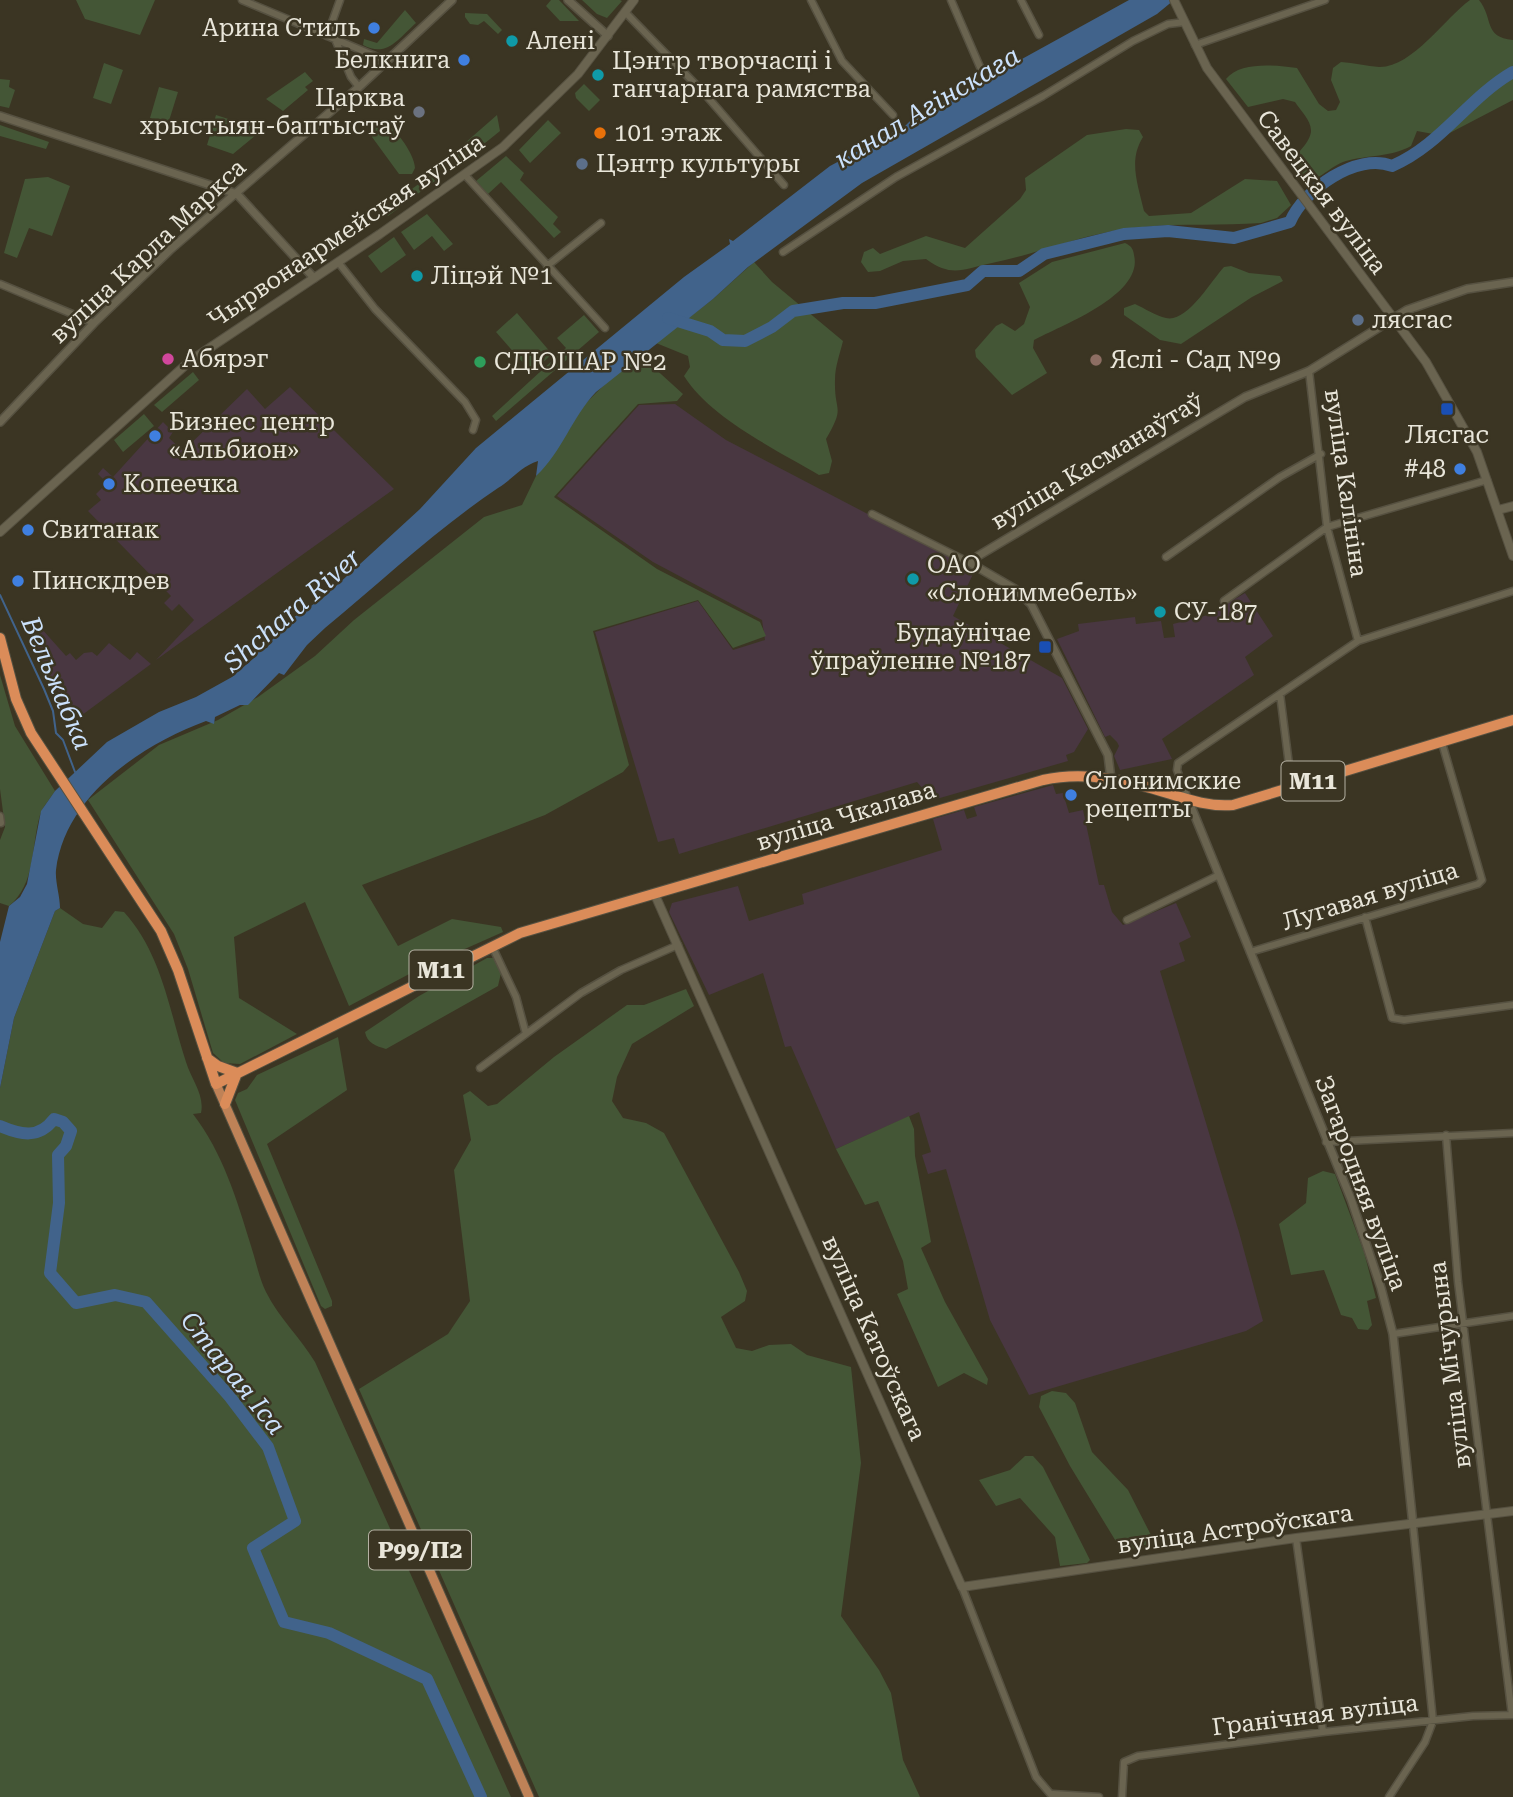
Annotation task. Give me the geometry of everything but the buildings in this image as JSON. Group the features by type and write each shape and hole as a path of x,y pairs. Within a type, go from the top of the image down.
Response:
{"highway":[{"path":"0,638 23,717 46,759 156,922 170,950 216,1084"},
{"name":"вуліца Чкалава","path":"216,1084 492,946 548,924 1043,780 1080,776 1111,779 1222,806 1292,788 1513,720"},
{"path":"206,1058 225,1070 237,1073 225,1104"}],"main road":[{"name":"Чырвонаармейская вуліца","path":"0,532 190,361 503,147 538,115 608,36 634,0"},
{"name":"Савецкая вуліца","path":"1174,0 1203,62 1329,236 1414,344 1456,414 1487,480 1513,556"},
{"path":"1499,510 1513,506"},
{"name":"вуліца Катоўскага","path":"655,895 962,1587"},
{"name":"Р99/П2","path":"216,1084 529,1797"},
{"name":"вуліца Астроўскага","path":"962,1587 1296,1538 1513,1511"}],"street":[{"path":"242,0 253,2 387,61"},
{"path":"327,36 340,0"},
{"name":"вуліца Карла Маркса","path":"0,422 94,323 171,249 359,88 452,0"},
{"path":"568,0 608,36"},
{"path":"811,0 842,61 893,115"},
{"path":"951,0 980,67"},
{"path":"1021,0 1039,34"},
{"path":"1195,45 1325,0"},
{"path":"625,12 704,93 784,185"},
{"path":"783,252 896,177 1043,96 1133,41 1184,18"},
{"path":"335,39 351,77 359,88"},
{"path":"0,116 237,194 314,278"},
{"path":"465,175 605,328"},
{"path":"547,266 601,223"},
{"path":"338,262 375,309 465,402 475,420 473,430"},
{"name":"вуліца Касманаўтаў","path":"972,564 982,553 1233,403 1309,371 1428,300 1467,289 1513,282"},
{"path":"0,284 94,323"},
{"name":"вуліца Калініна","path":"1309,371 1321,453 1327,527 1358,641"},
{"path":"1166,556 1280,477 1321,453"},
{"path":"1224,601 1327,527 1487,480"},
{"path":"872,514 972,564 1015,589 1038,615 1108,755 1111,779"},
{"path":"1188,799 1177,770 1178,763 1358,641 1513,591"},
{"path":"1280,694 1292,788"},
{"name":"Лугавая вуліца","path":"1250,952 1482,880 1441,743"},
{"name":"Загародняя вуліца","path":"1188,799 1366,1241 1393,1334 1433,1721"},
{"path":"1127,920 1219,875"},
{"path":"1365,917 1392,1018 1404,1020 1513,1005"},
{"path":"480,1068 606,978 678,945"},
{"path":"492,946 516,997 526,1034"},
{"path":"1326,1142 1513,1133"},
{"name":"вуліца Мічурына","path":"1446,1135 1464,1322 1512,1715"},
{"path":"1393,1334 1513,1316"},
{"path":"1296,1538 1323,1732"},
{"name":"вуліца Катоўскага","path":"962,1587 1036,1777 1041,1786 1053,1796"},
{"name":"Гранічная вуліца","path":"1122,1797 1124,1762 1152,1754 1323,1732 1512,1715"},
{"path":"1389,1797 1425,1742 1433,1721"},
{"path":"1053,1796 1099,1797"}],"shaded area":[{"path":"290,387 394,489 156,660 194,620 179,604 172,611 164,603 171,596 88,511 101,500 96,494 107,483 98,474 103,468 113,477 163,422 173,432 169,438 183,451 247,389 265,409"},
{"path":"675,404 726,440 975,570 953,616 1062,678 1088,729 1074,752 1066,755 1068,761 933,800 917,782 679,854 674,838 658,842 595,632 698,601 733,650 765,640 762,620 653,562 557,496 639,405"},
{"path":"1245,593 1273,636 1245,657 1254,675 1162,739 1172,759 1120,770 1114,756 1119,746 1110,735 1105,737 1057,639 1079,631 1078,624 1135,617 1136,624 1161,621 1164,638 1175,637 1173,624 1208,615"},
{"path":"41,628 66,656 70,653 76,660 84,653 92,652 97,656 109,643 130,660 137,652 151,664 74,721 29,637"},
{"path":"1053,785 1056,794 1063,793 1069,813 1083,810 1099,885 1104,885 1112,912 1123,925 1176,903 1191,937 1179,943 1185,961 1160,971 1239,1232 1263,1321 1246,1331 1029,1395 990,1320 946,1169 928,1174 922,1155 931,1152 919,1112 836,1149 791,1046 785,1047 763,973 709,995 669,912 672,903 738,886 749,921 804,904 802,894 942,850 933,819 964,810 967,819 977,816 974,807"}],"green space":[{"path":"76,0 155,0 140,35 85,19"},
{"path":"551,0 559,0 579,21 560,21 546,6"},
{"path":"582,0 622,1 607,18 597,14"},
{"path":"1470,0 1479,0 1490,26 1497,35 1513,40 1513,100 1444,136 1417,131 1411,146 1396,152 1346,161 1308,181 1302,181 1294,165 1297,155 1309,139 1311,128 1295,102 1283,99 1248,107 1226,79 1232,73 1249,67 1269,65 1297,68 1319,104 1328,111 1336,110 1340,102 1331,80 1333,68 1341,62 1379,67 1404,59"},
{"path":"405,10 416,23 392,45 379,49 363,45 364,39 377,43"},
{"path":"465,13 487,14 502,30 498,34 484,21 478,25 470,24"},
{"path":"104,63 123,70 111,104 93,98"},
{"path":"305,72 313,81 305,87 308,90 283,111 266,99"},
{"path":"0,79 10,80 9,87 15,90 9,108 0,106"},
{"path":"584,84 600,100 589,111 576,98 575,93"},
{"path":"159,87 178,92 168,124 150,118"},
{"path":"216,115 262,130 233,154 207,145"},
{"path":"497,115 500,131 459,164 449,157"},
{"path":"548,120 561,133 530,163 519,150"},
{"path":"377,121 383,122 396,132 407,147 414,162 412,174 399,174 372,137 371,128"},
{"path":"0,125 49,142 46,149 0,136"},
{"path":"1126,129 1139,130 1143,137 1138,146 1135,164 1144,211 1149,216 1191,213 1245,179 1277,181 1291,205 1277,218 1261,223 1123,229 1011,259 958,270 943,268 926,259 903,261 880,271 868,272 861,262 864,252 873,248 880,254 926,236 965,248 1020,199 1026,190 1025,178 1087,135"},
{"path":"506,156 524,173 520,180 558,217 553,224 561,232 554,238 501,182 488,194 476,181"},
{"path":"431,175 435,181 388,216 383,210"},
{"path":"48,177 70,186 52,236 29,228 17,258 4,253 25,179"},
{"path":"427,214 453,244 444,251 432,236 414,250 401,232"},
{"path":"394,237 406,255 381,273 368,256"},
{"path":"1125,243 1134,255 1134,270 1127,283 1098,307 1034,340 1033,348 1047,373 1012,395 976,357 975,350 996,326 1002,323 1015,331 1024,324 1030,307 1019,283 1052,262"},
{"path":"754,262 772,282 843,341 835,375 838,409 836,420 826,439 832,461 829,473 819,475 727,419 710,406 684,376 690,367 688,356 656,343 713,299"},
{"path":"1231,266 1249,273 1280,276 1283,281 1252,297 1181,344 1160,340 1124,315 1124,308 1135,304 1154,314 1174,318 1198,300 1224,267"},
{"path":"517,313 552,354 532,373 496,332"},
{"path":"584,315 599,332 496,421 492,416 566,348 557,338"},
{"path":"640,355 683,394 677,401 638,404 554,497 657,569 760,622 766,636 733,648 698,600 593,631 629,765 623,772 545,815 362,885 398,946 452,919 501,927 503,932 413,972 349,1006 305,902 234,937 239,998 297,1034 240,1064 224,1063 213,1053 188,969 174,934 88,800 159,745 218,720 258,697 315,656 354,620 484,517 522,505 536,476 570,428 579,410 616,373"},
{"path":"193,372 199,380 162,412 154,405"},
{"path":"144,414 154,426 123,452 114,440"},
{"path":"0,675 15,726 55,791 40,815 24,887 9,906 0,903 0,840 5,827 0,789"},
{"path":"60,908 83,924 102,928 115,911 124,912 147,946 163,983 186,1062 201,1100 201,1113 193,1114 213,1145 228,1177 264,1287 277,1310 315,1362 511,1797 0,1797 0,1088 14,1018 55,911"},
{"path":"487,958 493,958 501,973 498,986 386,1049 368,1039 365,1032 419,996"},
{"path":"686,989 694,1006 632,1044 617,1077 612,1101 623,1118 646,1123 664,1133 739,1272 747,1291 745,1301 721,1317 736,1348 752,1351 769,1345 791,1344 807,1355 851,1367 861,1463 841,1616 879,1670 891,1693 903,1760 920,1797 539,1797 359,1389 448,1334 470,1301 454,1170 471,1140 463,1095 470,1091 488,1106 497,1104 554,1057 627,1005 644,1005"},
{"path":"338,1037 347,1090 267,1144 332,1301 332,1306 325,1309 321,1306 235,1100 238,1093 247,1089 257,1075"},
{"path":"909,1116 914,1129 915,1156 931,1242 921,1248 945,1302 988,1379 987,1385 964,1373 938,1387 897,1294 908,1289 903,1261 878,1201 865,1205 836,1149"},
{"path":"1323,1171 1335,1174 1364,1252 1376,1298 1367,1301 1372,1325 1368,1330 1358,1329 1352,1318 1341,1315 1324,1270 1291,1275 1279,1224 1306,1203 1308,1178"},
{"path":"1052,1391 1066,1393 1075,1403 1092,1452 1128,1490 1153,1539 1146,1544 1134,1548 1120,1548 1070,1466 1039,1407 1041,1396"},
{"path":"1025,1456 1033,1456 1043,1467 1090,1560 1087,1563 1060,1566 1055,1537 1020,1498 996,1506 979,1480 1010,1470"}],"water":[{"path":"1129,0 1174,0 1157,14 862,183 748,267 713,299 596,392 580,412 553,456 536,476 538,461 521,470 453,521 325,628 307,645 284,675 279,673 248,705 240,705 215,717 214,724 206,721 156,744 110,777 90,797 74,819 62,843 56,870 60,908 55,911 14,1018 0,1088 0,942 9,906 20,897 27,884 41,811 55,791 107,742 159,712 196,697 232,677 254,658 260,649 267,648 282,625 323,598 420,509 476,448 684,277 730,244 729,239 733,241 830,166"}],"waterway":[{"path":"668,318 710,331 723,340 745,341 772,327 793,311 843,303 875,303 967,285 983,271 1019,271 1044,254 1124,234 1168,231 1234,238 1290,222 1306,198 1333,177 1363,164 1392,166 1409,157 1513,72"},
{"name":"Вельжабка","path":"0,595 44,689 53,711 56,733 63,740 75,772"},
{"name":"Старая Іса","path":"0,1126 15,1132 29,1133 42,1130 54,1119 63,1122 71,1131 66,1146 58,1155 59,1203 50,1273 76,1303 115,1295 146,1302 230,1397 268,1447 295,1521 253,1548 284,1622 329,1633 427,1679 481,1797"}],"place":[{"name":"Арина Стиль","path":"374,28"},
{"name":"Алені","path":"512,41"},
{"name":"Белкнига","path":"464,60"},
{"name":"Цэнтр творчасці і ганчарнага рамяства","path":"598,75"},
{"name":"Царква хрыстыян-баптыстаў","path":"419,112"},
{"name":"101 этаж","path":"600,133"},
{"name":"Цэнтр культуры","path":"582,164"},
{"name":"Ліцэй №1","path":"417,276"},
{"name":"лясгас","path":"1358,320"},
{"name":"Абярэг","path":"168,359"},
{"name":"Яслі - Сад №9","path":"1096,360"},
{"name":"СДЮШАР №2","path":"480,362"},
{"name":"Лясгас","path":"1447,409"},
{"name":"Бизнес центр «Альбион»","path":"155,436"},
{"name":"#48","path":"1460,469"},
{"name":"Копеечка","path":"109,484"},
{"name":"Свитанак","path":"28,530"},
{"name":"ОАО «Слониммебель»","path":"913,579"},
{"name":"Пинскдрев","path":"18,581"},
{"name":"СУ-187","path":"1160,612"},
{"name":"Будаўнічае ўпраўленне №187","path":"1045,647"},
{"name":"Слонимские рецепты","path":"1071,795"}],"water label":[{"name":"канал Агінскага","path":"927,107"},
{"name":"Shchara River","path":"292,610"}]}
